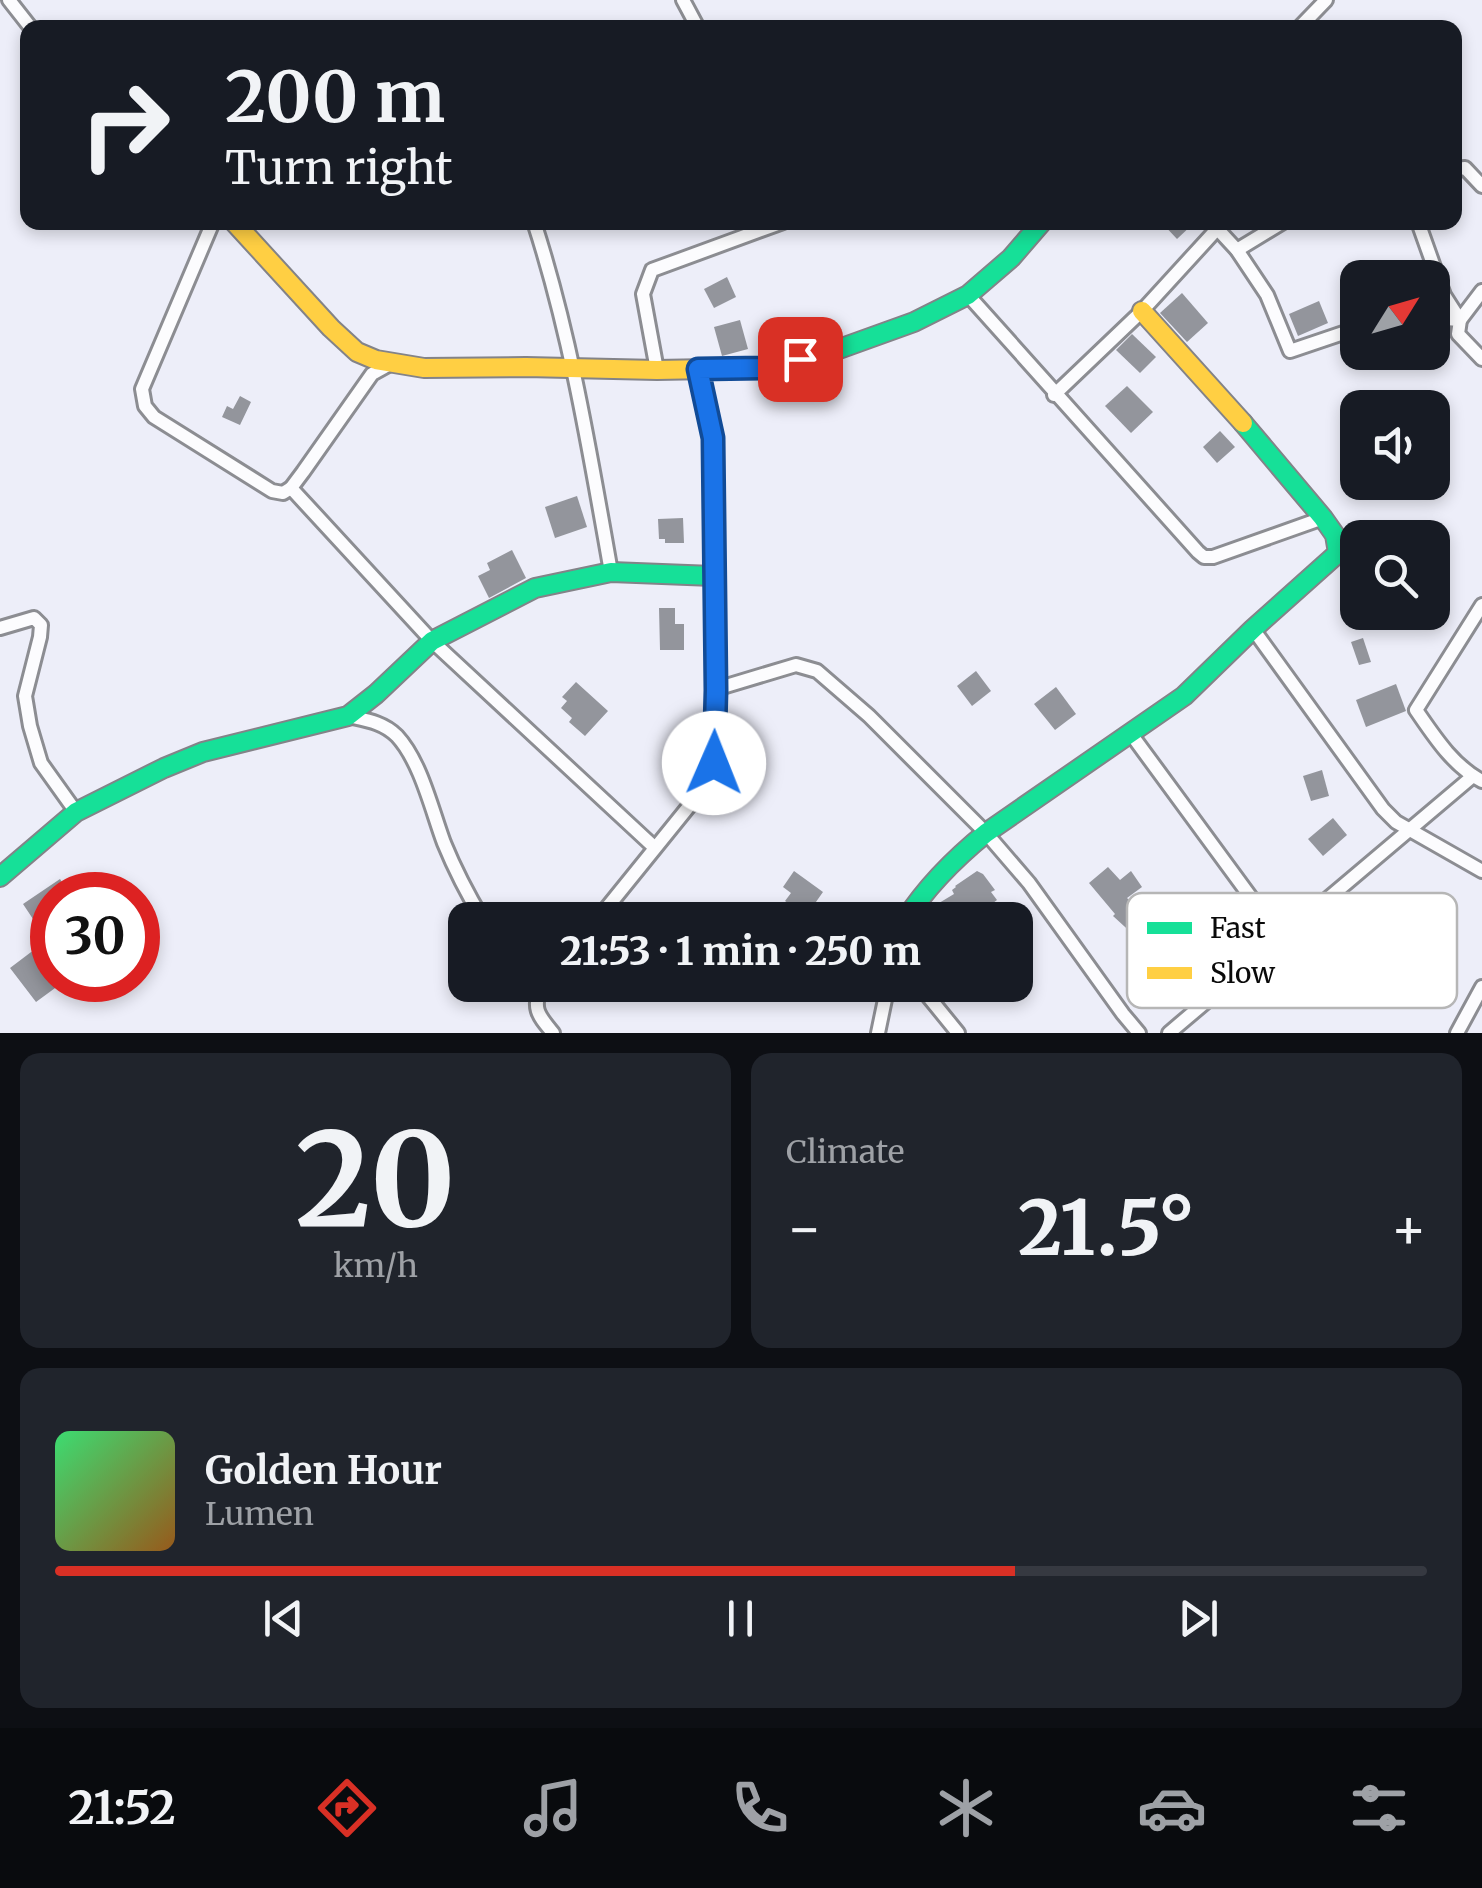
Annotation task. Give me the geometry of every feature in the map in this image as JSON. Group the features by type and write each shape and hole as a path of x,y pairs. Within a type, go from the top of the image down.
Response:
{"street":[{"path":"8,0 24,20"},
{"path":"1307,20 1326,0"},
{"path":"1462,168 1482,186"},
{"path":"209,230 142,388 146,406 154,417 272,491 283,493 291,488 372,374 393,364"},
{"path":"241,230 357,352 376,360 424,368 656,370 762,368 838,349 914,322 968,295 1011,258 1035,230"},
{"path":"537,230 574,368 611,572"},
{"path":"656,370 643,294 652,270 761,230"},
{"path":"1054,394 1142,311 1211,230"},
{"path":"1218,230 1237,250 1267,295 1288,350 1340,334"},
{"path":"1237,250 1270,230"},
{"path":"1421,230 1444,295 1460,320"},
{"path":"1482,291 1460,320 1458,334 1482,359"},
{"path":"968,295 1204,557 1323,518"},
{"path":"916,902 936,876 986,833 1184,696 1338,553 1335,535 1323,518 1142,311"},
{"path":"1450,319 1460,320"},
{"path":"611,902 698,795 714,763 713,438 698,369"},
{"path":"291,488 432,641 654,848"},
{"path":"0,877 42,838 96,800 203,752 348,716 432,641 536,588 611,572 713,576"},
{"path":"1333,893 1477,779 1440,745 1416,710 1482,605"},
{"path":"0,628 34,618 41,625 25,696 30,726 41,763 76,812"},
{"path":"1253,628 1382,809 1396,822 1482,871"},
{"path":"716,690 796,665 817,671 869,716 986,833 1029,883 1139,1033"},
{"path":"348,716 378,722 396,736 411,757 472,902"},
{"path":"1131,734 1248,893"},
{"path":"1457,1033 1482,987"},
{"path":"539,1002 540,1017 554,1033"},
{"path":"878,1033 884,1002"},
{"path":"933,1002 958,1033"},
{"path":"1169,1033 1198,1008"}],"building":[{"path":"1169,230 1187,230 1177,239"},
{"path":"727,277 736,297 714,308 704,289"},
{"path":"1182,293 1208,323 1187,342 1160,313"},
{"path":"1319,301 1328,323 1298,336 1289,314"},
{"path":"740,320 748,349 722,356 714,327"},
{"path":"1132,334 1156,357 1140,373 1116,350"},
{"path":"1127,386 1153,412 1131,433 1105,406"},
{"path":"240,396 251,402 240,425 222,417 227,406 233,409"},
{"path":"1220,431 1235,447 1217,463 1203,447"},
{"path":"577,496 587,527 555,538 545,507"},
{"path":"683,518 684,543 665,543 665,539 659,539 658,519"},
{"path":"512,550 526,578 489,598 478,576 490,570 487,563"},
{"path":"659,608 675,608 675,624 684,624 684,650 660,650"},
{"path":"1363,638 1371,662 1359,665 1351,642"},
{"path":"976,671 991,691 972,706 957,686"},
{"path":"576,682 608,711 585,736 569,722 572,718 561,708 567,701 562,697"},
{"path":"1396,684 1406,711 1366,727 1356,700"},
{"path":"1056,687 1076,714 1055,730 1034,704"},
{"path":"1322,770 1329,796 1311,801 1303,776"},
{"path":"1333,818 1347,835 1323,856 1308,839"},
{"path":"1108,867 1120,880 1131,871 1142,887 1127,893 1127,929 1113,916 1089,883"},
{"path":"794,871 823,892 816,902 786,902 791,893 783,887"},
{"path":"977,871 995,890 991,892 997,900 941,902 954,894 955,886"},
{"path":"30,953 30,994 10,968"}],"traffic: fast":[{"path":"772,365 839,349 914,322 968,295 1011,258 1035,230"},
{"path":"918,902 952,863 986,833 1184,696 1338,553 1335,535 1323,518 1243,423"},
{"path":"0,877 76,812 164,768 203,752 348,716 432,641 535,588 611,572 713,576"}],"traffic: slow":[{"path":"241,230 331,328 357,352 376,360 424,368 657,370 772,365"},
{"path":"1142,311 1243,423"}],"route":[{"path":"714,763 713,438 698,369 762,368 800,359"}]}
